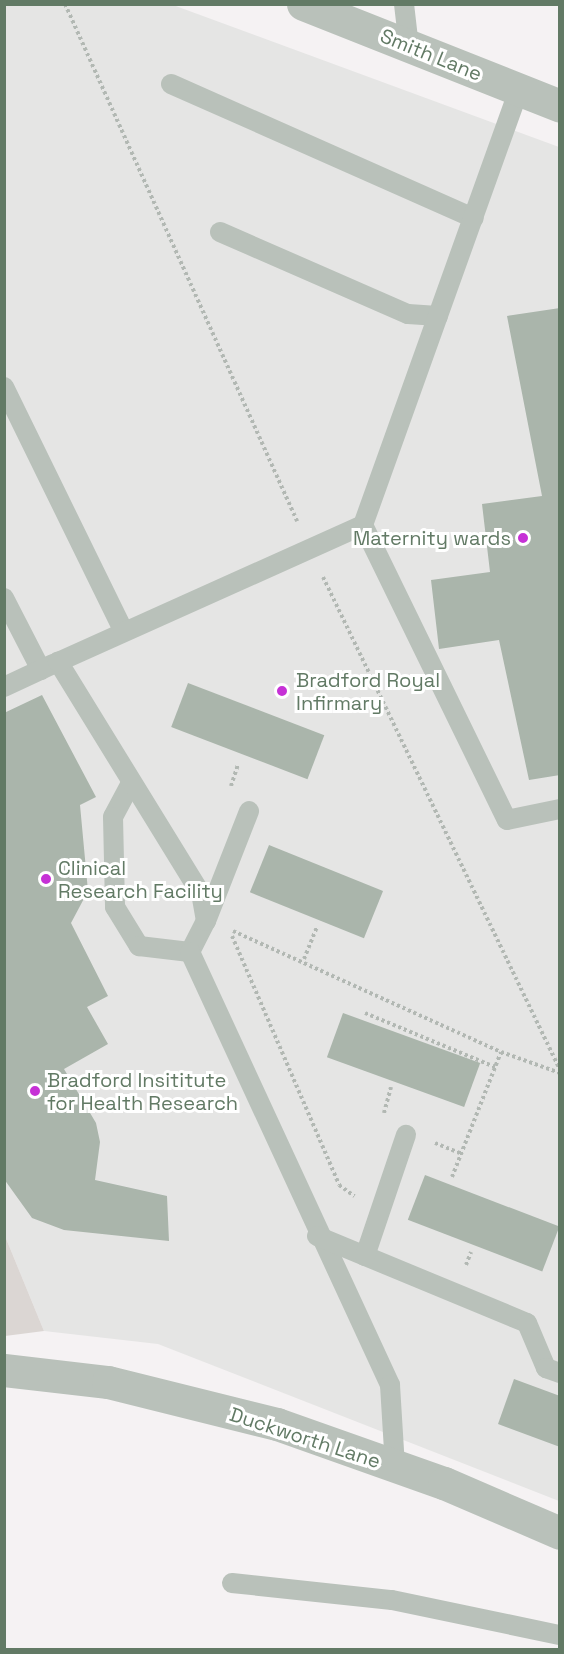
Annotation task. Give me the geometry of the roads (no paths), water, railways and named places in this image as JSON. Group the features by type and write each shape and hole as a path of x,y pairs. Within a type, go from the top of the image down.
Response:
{"street":[{"name":"Smith Lane","path":"303,4 560,106"},
{"name":"Duckworth Lane","path":"4,1370 108,1382 277,1424 395,1467 560,1533"}],"lane":[{"path":"404,4 409,46"},
{"path":"171,84 474,218"},
{"path":"519,90 363,525 507,820 560,809"},
{"path":"220,232 408,314 438,316"},
{"path":"4,387 123,630"},
{"path":"4,687 123,630 363,525"},
{"path":"4,598 201,894 206,921"},
{"path":"130,785 113,817 115,907 138,946 190,952"},
{"path":"190,952 206,921 249,811"},
{"path":"190,952 317,1236 390,1385 395,1467"},
{"path":"365,1256 406,1135"},
{"path":"317,1236 527,1323 546,1368 560,1373"},
{"path":"232,1583 392,1600 560,1635"}],"place":[{"name":"Maternity wards","path":"523,538"},
{"name":"Bradford Royal Infirmary","path":"282,691"},
{"name":"Clinical Research Facility","path":"46,879"},
{"name":"Bradford Insititute for Health Research","path":"35,1091"}]}
